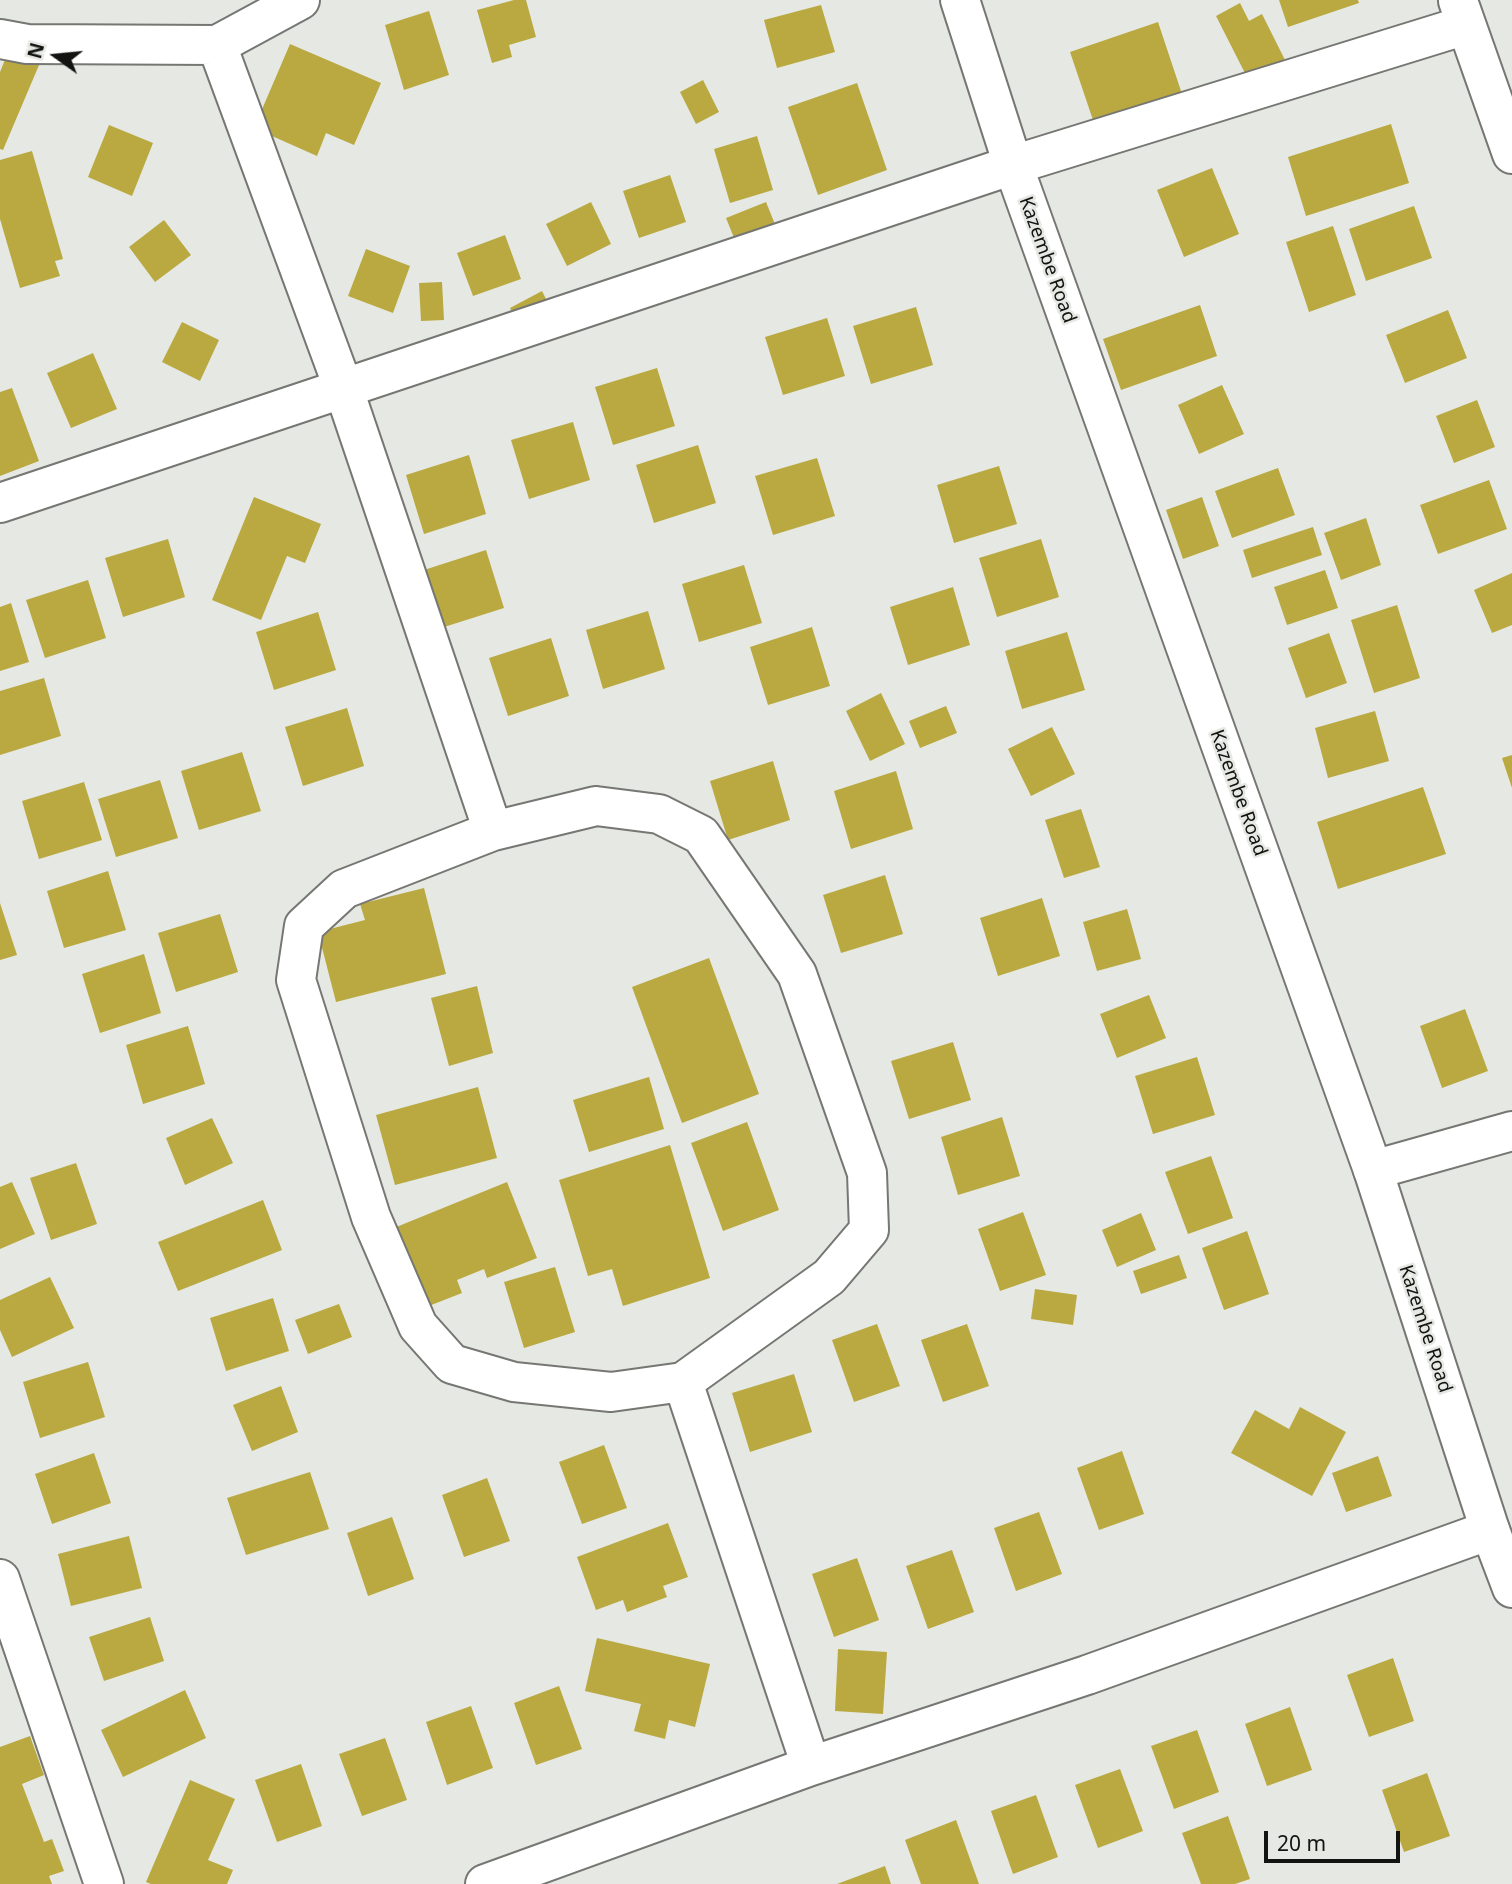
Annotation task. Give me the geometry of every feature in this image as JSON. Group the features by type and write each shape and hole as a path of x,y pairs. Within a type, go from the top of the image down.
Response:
{"street":[{"path":"0,38 27,44 217,45 300,0"},
{"name":"Kazembe Road","path":"960,0 1013,165 1373,1170 1490,1530 1512,1588"},
{"path":"0,503 1462,13 1512,154"},
{"path":"217,45 343,387 493,831"},
{"path":"596,806 659,814 701,835 797,974 867,1173 869,1230 829,1277 683,1382 611,1392 514,1382 452,1364 418,1326 371,1217 296,980 304,926 344,889 493,831 596,806"},
{"path":"1373,1170 1512,1131"},
{"path":"683,1382 811,1766"},
{"path":"485,1884 811,1766 1087,1675 1490,1530"},
{"path":"0,1579 104,1884"}],"building":[{"path":"514,0 526,0 536,37 509,45 512,57 492,63 477,10"},
{"path":"1279,0 1358,0 1359,3 1288,27"},
{"path":"1240,3 1249,21 1262,14 1288,66 1251,85 1216,16"},
{"path":"821,5 835,52 777,68 764,20"},
{"path":"429,11 449,75 404,90 385,25"},
{"path":"1158,22 1184,100 1096,129 1070,52"},
{"path":"290,44 381,83 354,145 326,133 317,156 254,128"},
{"path":"11,45 42,58 3,150 0,149 0,72"},
{"path":"703,80 719,112 696,124 680,92"},
{"path":"857,83 887,170 818,195 788,107"},
{"path":"1391,124 1409,183 1306,216 1288,157"},
{"path":"109,125 153,143 132,196 88,177"},
{"path":"757,136 773,190 730,203 714,149"},
{"path":"32,151 63,259 55,261 60,276 20,288 0,219 0,160"},
{"path":"1212,168 1239,234 1184,257 1157,190"},
{"path":"670,175 686,222 639,238 623,191"},
{"path":"591,202 611,244 567,266 546,224"},
{"path":"766,202 781,239 741,255 726,218"},
{"path":"1414,206 1432,258 1366,281 1349,229"},
{"path":"164,220 191,255 155,282 129,247"},
{"path":"1333,226 1356,295 1309,312 1286,242"},
{"path":"505,235 521,279 473,296 457,253"},
{"path":"366,249 410,266 393,313 348,296"},
{"path":"442,282 444,320 421,321 419,283"},
{"path":"542,291 552,311 520,328 510,308"},
{"path":"1200,305 1217,356 1121,390 1103,339"},
{"path":"916,307 933,365 871,384 853,326"},
{"path":"1448,310 1467,358 1405,383 1386,335"},
{"path":"827,318 845,376 783,395 765,337"},
{"path":"182,322 219,340 200,381 162,362"},
{"path":"93,353 117,409 71,428 47,373"},
{"path":"657,368 675,426 613,445 595,387"},
{"path":"1222,385 1244,434 1199,454 1178,405"},
{"path":"12,388 39,461 0,476 0,392"},
{"path":"1477,400 1495,447 1454,463 1436,416"},
{"path":"573,422 590,480 529,499 511,440"},
{"path":"698,445 716,503 654,523 636,465"},
{"path":"469,455 486,514 424,534 406,475"},
{"path":"817,458 835,516 773,535 755,476"},
{"path":"999,466 1017,524 954,543 937,485"},
{"path":"1278,468 1295,515 1232,538 1215,491"},
{"path":"1489,480 1507,529 1438,554 1420,505"},
{"path":"254,497 321,524 305,563 287,556 261,620 212,600"},
{"path":"1202,497 1219,546 1183,559 1166,510"},
{"path":"1366,518 1381,565 1341,580 1324,533"},
{"path":"1313,527 1322,555 1252,578 1243,550"},
{"path":"168,539 185,597 123,617 105,558"},
{"path":"1041,539 1059,597 997,617 979,558"},
{"path":"486,550 504,608 441,628 424,570"},
{"path":"744,565 762,623 699,642 682,584"},
{"path":"1325,570 1338,608 1287,625 1274,587"},
{"path":"1512,573 1512,625 1492,633 1474,590"},
{"path":"88,580 106,638 45,658 26,600"},
{"path":"953,587 970,645 908,665 890,607"},
{"path":"11,603 29,662 0,671 0,607"},
{"path":"1397,605 1420,678 1374,693 1351,620"},
{"path":"648,611 665,669 603,689 586,630"},
{"path":"318,612 336,670 274,690 256,632"},
{"path":"812,627 830,686 768,705 750,647"},
{"path":"1067,632 1085,690 1022,709 1005,651"},
{"path":"1329,633 1347,683 1306,698 1288,648"},
{"path":"551,638 569,696 508,716 489,658"},
{"path":"44,678 61,736 0,755 0,691"},
{"path":"881,693 905,744 870,761 846,711"},
{"path":"946,706 957,733 920,748 909,721"},
{"path":"347,708 364,766 303,786 285,727"},
{"path":"1375,711 1389,761 1328,778 1315,728"},
{"path":"1052,727 1075,774 1031,796 1008,749"},
{"path":"242,752 261,811 199,830 181,771"},
{"path":"1512,755 1512,788 1502,758"},
{"path":"773,761 790,820 728,840 710,781"},
{"path":"896,771 913,829 851,849 834,791"},
{"path":"160,780 178,838 116,857 98,799"},
{"path":"84,782 102,840 39,859 22,801"},
{"path":"1423,787 1446,854 1338,889 1317,822"},
{"path":"1081,809 1100,867 1064,878 1045,820"},
{"path":"108,871 126,930 64,948 47,891"},
{"path":"885,875 903,934 841,953 823,895"},
{"path":"424,888 446,974 336,1002 318,932 365,920 360,904"},
{"path":"1042,898 1060,956 998,976 980,918"},
{"path":"0,903 17,955 0,960"},
{"path":"1127,909 1141,959 1097,971 1083,922"},
{"path":"220,914 238,972 176,992 158,933"},
{"path":"144,954 161,1013 100,1033 82,974"},
{"path":"709,958 759,1094 682,1123 632,987"},
{"path":"477,986 493,1053 449,1066 431,998"},
{"path":"1149,995 1166,1038 1117,1058 1100,1014"},
{"path":"1465,1009 1488,1071 1442,1088 1420,1026"},
{"path":"188,1026 205,1084 143,1104 126,1045"},
{"path":"953,1042 971,1100 909,1119 891,1061"},
{"path":"1197,1057 1215,1115 1153,1134 1135,1076"},
{"path":"649,1077 664,1129 589,1152 573,1100"},
{"path":"478,1087 497,1158 395,1185 376,1115"},
{"path":"1002,1117 1020,1176 958,1195 941,1137"},
{"path":"212,1118 233,1163 185,1185 166,1138"},
{"path":"747,1122 779,1210 723,1231 691,1143"},
{"path":"670,1145 710,1278 623,1306 612,1269 588,1276 559,1180"},
{"path":"1211,1156 1233,1218 1188,1234 1165,1172"},
{"path":"76,1163 97,1224 51,1240 30,1178"},
{"path":"12,1182 35,1234 0,1249 0,1187"},
{"path":"507,1182 537,1258 487,1278 484,1269 457,1280 462,1293 416,1311 384,1232"},
{"path":"263,1200 282,1250 178,1291 158,1242"},
{"path":"1023,1212 1046,1275 1000,1291 978,1229"},
{"path":"1141,1213 1156,1250 1117,1267 1102,1230"},
{"path":"1247,1231 1269,1294 1224,1310 1202,1248"},
{"path":"1179,1255 1187,1278 1141,1294 1133,1271"},
{"path":"555,1267 575,1332 524,1348 504,1282"},
{"path":"50,1277 74,1328 12,1357 0,1330 0,1300"},
{"path":"1035,1289 1077,1295 1073,1325 1031,1319"},
{"path":"273,1298 289,1351 226,1371 210,1318"},
{"path":"339,1304 352,1337 308,1354 295,1320"},
{"path":"877,1324 900,1386 854,1402 832,1340"},
{"path":"967,1324 989,1386 943,1402 921,1340"},
{"path":"88,1362 105,1417 40,1438 23,1382"},
{"path":"794,1374 812,1432 750,1452 732,1393"},
{"path":"281,1386 298,1432 252,1451 233,1405"},
{"path":"1300,1407 1346,1432 1312,1496 1231,1453 1255,1410 1289,1429"},
{"path":"604,1445 627,1508 582,1524 559,1462"},
{"path":"1122,1451 1144,1514 1099,1530 1077,1468"},
{"path":"94,1453 111,1503 52,1524 35,1474"},
{"path":"1378,1456 1392,1496 1346,1512 1332,1473"},
{"path":"310,1472 329,1529 246,1555 227,1498"},
{"path":"487,1478 510,1541 464,1557 442,1495"},
{"path":"1039,1512 1062,1574 1016,1591 994,1528"},
{"path":"392,1517 414,1579 368,1596 347,1533"},
{"path":"668,1523 688,1577 663,1586 667,1597 627,1612 623,1600 596,1610 577,1557"},
{"path":"129,1536 142,1588 71,1606 58,1554"},
{"path":"952,1550 974,1612 928,1629 906,1566"},
{"path":"857,1558 879,1620 834,1637 812,1574"},
{"path":"150,1617 164,1661 104,1681 89,1637"},
{"path":"597,1638 710,1664 695,1727 669,1720 665,1739 634,1731 641,1704 585,1691"},
{"path":"838,1649 887,1652 883,1714 835,1711"},
{"path":"1393,1658 1414,1721 1369,1737 1347,1675"},
{"path":"559,1686 582,1749 536,1765 514,1703"},
{"path":"185,1690 206,1738 123,1777 101,1730"},
{"path":"471,1706 493,1768 447,1785 426,1722"},
{"path":"1290,1707 1312,1770 1267,1786 1245,1724"},
{"path":"1197,1730 1219,1792 1174,1809 1151,1746"},
{"path":"30,1736 44,1775 22,1784 44,1842 52,1839 64,1871 49,1876 52,1884 0,1884 0,1747"},
{"path":"385,1738 407,1800 362,1816 339,1754"},
{"path":"301,1764 322,1826 277,1842 255,1780"},
{"path":"1120,1769 1143,1831 1098,1848 1075,1785"},
{"path":"1427,1773 1450,1836 1404,1852 1382,1790"},
{"path":"190,1780 235,1799 208,1860 233,1870 227,1884 146,1882"},
{"path":"1036,1795 1058,1857 1013,1874 991,1811"},
{"path":"1228,1816 1250,1879 1235,1884 1201,1884 1182,1833"},
{"path":"956,1820 979,1884 921,1884 905,1840"},
{"path":"885,1866 891,1884 837,1884"}]}
